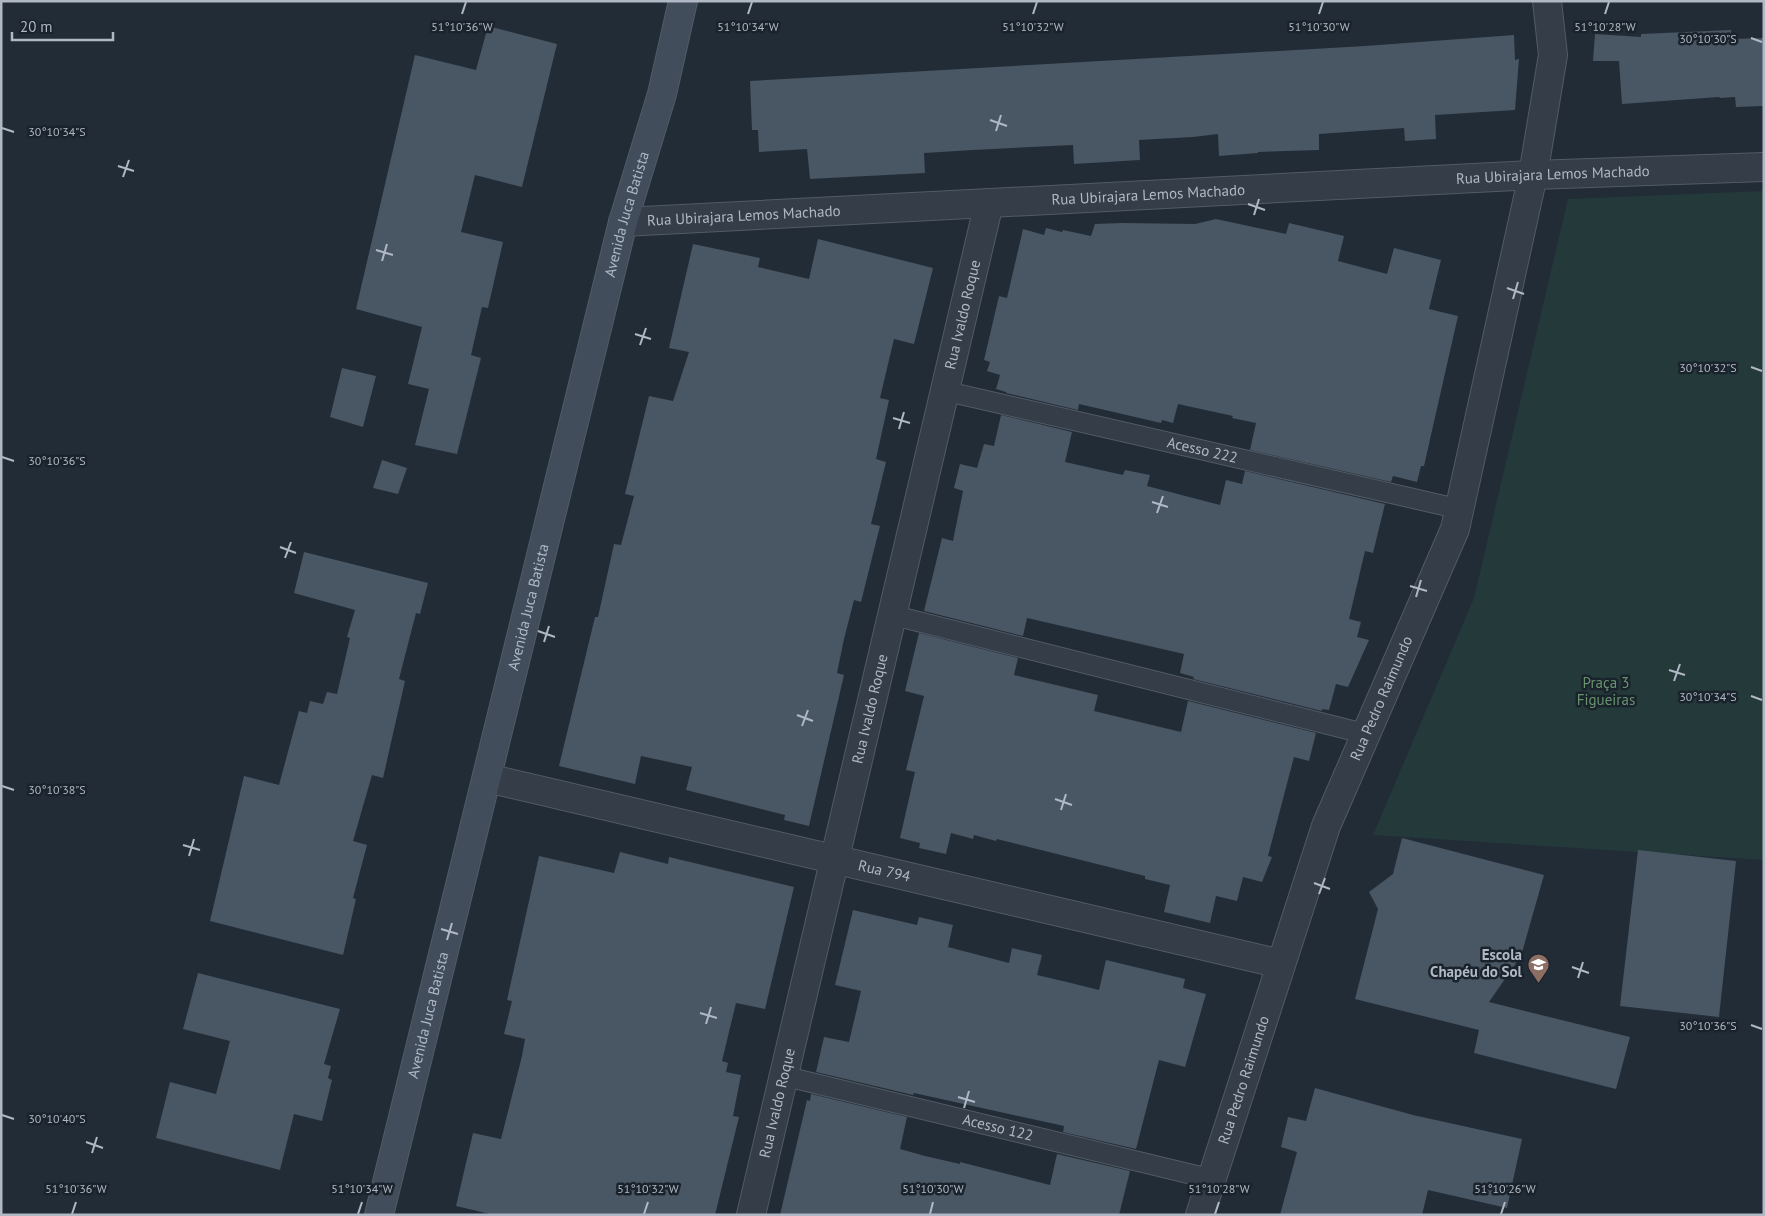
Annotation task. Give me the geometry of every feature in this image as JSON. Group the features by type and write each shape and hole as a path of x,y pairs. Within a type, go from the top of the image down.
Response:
{"main road":[{"name":"Avenida Juca Batista","path":"379,1215 623,222 662,94 683,1"}],"street":[{"name":"Rua Pedro Raimundo","path":"1200,1215 1326,826 1454,529 1533,175 1553,55 1547,1"},
{"name":"Rua Ubirajara Lemos Machado","path":"623,222 1533,175 1764,167"},
{"name":"Rua Ivaldo Roque","path":"751,1215 989,203"},
{"name":"Rua 794","path":"487,778 1282,964"}],"lane":[{"name":"Acesso 222","path":"945,391 1459,509"},
{"path":"892,615 1366,734"},
{"name":"Acesso 122","path":"784,1076 1212,1179"}],"green space":[{"name":"Praça 3 Figueiras","path":"1764,191 1764,860 1373,835 1474,598 1568,199"}],"building":[{"path":"488,26 557,44 522,187 475,175 461,232 503,242 488,308 482,307 471,355 481,358 457,454 415,445 429,389 408,384 422,327 356,309 415,55 476,70"},
{"path":"1731,30 1732,39 1764,38 1764,106 1736,107 1735,97 1622,104 1619,61 1593,61 1595,34 1641,37 1641,34"},
{"path":"1514,35 1515,60 1519,59 1515,110 1435,115 1436,139 1405,141 1404,128 1319,134 1319,150 1258,152 1219,156 1218,134 1139,140 1140,160 1074,164 1073,145 973,150 924,153 925,173 810,179 807,149 759,152 758,130 752,130 750,81 1365,46"},
{"path":"1216,219 1286,234 1289,223 1344,236 1338,261 1387,274 1394,248 1441,260 1429,309 1458,316 1424,466 1421,466 1417,482 1393,476 1391,482 1250,450 1256,423 1232,418 1233,416 1178,404 1173,423 1162,420 1161,423 1079,404 1078,410 996,389 1000,375 987,371 990,362 984,360 999,296 1007,298 1023,229 1044,235 1046,228 1091,236 1095,224 1195,224"},
{"path":"818,239 933,268 914,344 894,339 880,398 889,400 876,459 886,462 871,524 880,526 861,602 854,600 844,639 837,673 844,675 809,826 784,820 785,815 686,790 692,767 641,756 635,784 559,766 595,617 598,617 614,544 621,545 634,496 625,494 649,396 673,401 689,352 669,348 693,244 760,258 758,267 809,279"},
{"path":"342,368 376,376 363,427 330,417"},
{"path":"1001,415 1072,432 1065,462 1123,475 1125,470 1150,475 1147,486 1220,505 1226,480 1242,484 1245,471 1385,504 1373,553 1365,551 1349,619 1361,622 1357,637 1369,640 1348,687 1336,684 1329,710 1322,709 1322,711 1193,679 1194,677 1180,673 1184,654 1027,618 1023,636 924,611 942,538 953,541 963,491 954,488 960,464 977,468 984,444 994,446"},
{"path":"382,460 407,468 398,494 373,488"},
{"path":"304,552 428,583 420,614 416,613 399,679 405,681 383,778 372,775 353,841 367,845 353,898 356,899 343,955 210,921 244,776 279,785 299,711 307,713 310,701 323,704 327,692 337,694 350,638 347,637 355,610 294,593"},
{"path":"919,633 1018,658 1014,675 1098,695 1094,711 1181,732 1188,701 1316,733 1309,761 1294,757 1268,856 1272,857 1262,882 1243,877 1237,901 1216,896 1210,923 1164,912 1170,885 1145,879 1145,876 974,835 973,839 951,833 946,854 919,848 920,843 900,838 915,772 906,770 924,696 905,691"},
{"path":"1402,838 1544,875 1521,956 1489,1002 1630,1037 1616,1089 1474,1053 1479,1030 1355,999 1378,909 1369,892 1393,874"},
{"path":"1638,850 1736,861 1719,1017 1620,1006"},
{"path":"620,852 668,864 669,857 794,887 765,1009 736,1003 722,1061 728,1063 726,1072 741,1075 733,1116 739,1117 715,1215 494,1215 456,1206 473,1133 501,1139 522,1056 525,1039 504,1034 512,1001 507,1000 539,856 614,873"},
{"path":"853,910 917,925 919,917 953,925 948,947 1009,963 1012,948 1042,955 1037,975 1099,990 1106,960 1185,979 1183,988 1206,994 1185,1067 1159,1060 1136,1149 1063,1132 1064,1126 914,1093 913,1095 816,1072 824,1037 849,1042 861,991 835,985"},
{"path":"198,973 340,1009 324,1064 331,1066 328,1078 332,1080 322,1121 294,1114 280,1170 156,1138 170,1082 216,1094 230,1041 183,1029"},
{"path":"1315,1088 1413,1115 1522,1139 1507,1208 1428,1190 1422,1215 1280,1215 1297,1152 1281,1147 1288,1117 1306,1121"},
{"path":"811,1094 907,1117 900,1149 925,1156 960,1164 960,1162 1050,1185 1057,1154 1130,1171 1119,1215 780,1215 807,1100 810,1101"}],"place":[{"name":"Escola Chapéu do Sol","path":"1538,983"}]}
